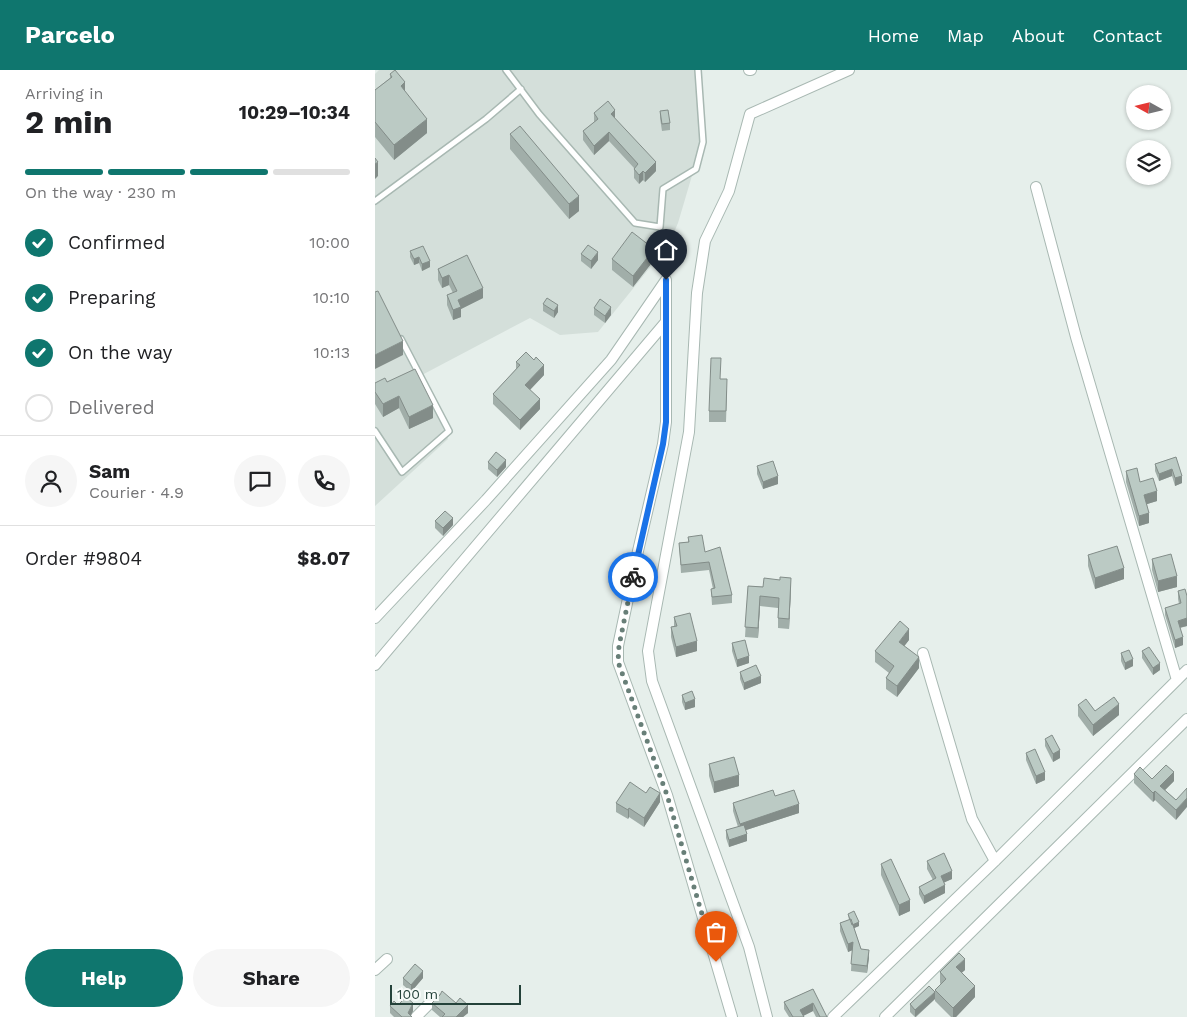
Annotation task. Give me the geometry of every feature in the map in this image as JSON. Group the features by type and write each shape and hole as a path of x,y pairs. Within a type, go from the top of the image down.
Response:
{"street":[{"path":"767,1017 749,947 652,681 648,651 689,432 697,293 705,241 729,191 750,114 849,70"},
{"path":"1036,187 1076,337 1177,680"},
{"path":"375,618 486,500 611,360 666,280 666,422 663,444 636,561 619,646 618,662 667,795 732,1017"},
{"path":"375,665 665,323"},
{"path":"923,653 972,819 995,861"},
{"path":"833,1017 995,861 1187,670"},
{"path":"885,1017 1187,719"},
{"path":"375,970 387,959"},
{"path":"417,1017 435,998"}],"lane":[{"path":"506,70 539,114 635,223 660,227 663,189 696,169 703,142 697,70"},
{"path":"375,202 486,119 521,89"},
{"path":"375,431 402,472 449,431 396,330"},
{"path":"408,373 417,370"}],"shaded area":[{"path":"379,70 695,70 695,83 703,133 678,223 669,244 598,332 560,335 530,318 420,376 448,439 375,506 375,74"}],"building":[{"path":"395,70 405,82 401,86 427,119 394,145 375,122 375,90 392,77 390,74"},
{"path":"608,101 615,110 611,114 656,162 645,173 643,171 639,175 634,169 638,164 609,132 594,146 583,131 598,119 594,113"},
{"path":"668,110 670,123 662,124 660,111"},
{"path":"520,126 579,196 569,204 510,134"},
{"path":"632,232 654,249 633,276 612,259"},
{"path":"588,245 598,252 591,261 581,254"},
{"path":"423,246 430,261 422,264 419,257 414,259 410,251"},
{"path":"467,255 483,288 458,300 461,307 453,310 447,295 457,291 449,275 442,278 438,269"},
{"path":"378,291 403,341 375,355 375,292"},
{"path":"547,298 558,305 554,311 543,304"},
{"path":"600,299 611,307 605,316 594,308"},
{"path":"526,352 534,360 536,357 544,365 525,385 540,399 520,420 493,394 520,365 516,362"},
{"path":"711,358 721,358 720,379 727,379 726,411 709,411"},
{"path":"415,369 433,405 409,417 399,396 383,404 375,392 375,383 385,378 387,382"},
{"path":"496,452 506,460 497,470 488,462"},
{"path":"1176,457 1182,476 1175,478 1172,469 1159,474 1155,464"},
{"path":"773,461 778,476 763,482 757,466"},
{"path":"1137,468 1140,482 1153,478 1157,491 1144,495 1149,513 1139,516 1126,471"},
{"path":"445,511 453,518 443,528 435,521"},
{"path":"702,535 705,552 720,547 732,595 712,597 711,589 715,588 709,562 681,565 679,543 689,542 688,537"},
{"path":"1117,546 1124,568 1095,578 1088,555"},
{"path":"1171,554 1177,576 1158,581 1152,559"},
{"path":"780,577 791,578 789,619 778,618 779,598 760,596 758,628 745,627 748,586 763,587 764,578 780,580"},
{"path":"1185,589 1187,596 1187,618 1178,621 1183,637 1175,640 1165,608 1181,603 1178,591"},
{"path":"690,613 697,641 676,647 671,627 677,626 674,617"},
{"path":"900,621 909,629 899,642 919,657 897,686 886,678 894,666 875,651"},
{"path":"745,640 749,656 737,660 732,643"},
{"path":"1149,647 1160,663 1153,668 1142,651"},
{"path":"1129,650 1133,659 1125,663 1121,653"},
{"path":"756,665 761,676 744,683 740,672"},
{"path":"692,691 695,699 685,703 682,695"},
{"path":"1114,697 1119,704 1093,725 1078,705 1086,699 1095,711"},
{"path":"1052,735 1060,750 1053,754 1045,739"},
{"path":"1035,749 1045,772 1036,776 1026,753"},
{"path":"734,757 739,775 714,782 709,764"},
{"path":"1166,765 1174,772 1160,786 1176,800 1187,788 1187,798 1176,810 1155,791 1153,793 1134,774 1140,767 1152,779"},
{"path":"630,782 646,793 650,787 660,793 644,818 629,808 628,810 616,803"},
{"path":"773,790 775,796 794,790 799,804 740,824 733,803"},
{"path":"744,825 747,834 729,840 726,830"},
{"path":"944,853 952,871 941,876 945,885 924,896 919,887 936,878 927,861"},
{"path":"891,859 910,900 899,905 881,864"},
{"path":"854,911 859,922 852,925 848,914"},
{"path":"851,919 861,949 869,950 867,966 851,964 853,942 848,944 840,923"},
{"path":"959,953 965,959 956,967 975,986 953,1008 935,990 946,979 940,972"},
{"path":"415,964 423,971 411,985 403,978"},
{"path":"929,986 935,992 915,1010 910,1004"},
{"path":"813,989 827,1017 820,1017 813,1003 800,1010 804,1017 793,1017 784,1002"},
{"path":"442,991 456,1003 460,998 468,1005 456,1017 442,1017 445,1014 432,1003"},
{"path":"406,997 413,1003 408,1013 412,1017 402,1017 390,1006 394,1001 398,1005"}],"way so far":[{"path":"633,577 619,646 618,662 667,795 716,962"}],"route":[{"path":"633,577 663,444 666,422 666,280"}]}
